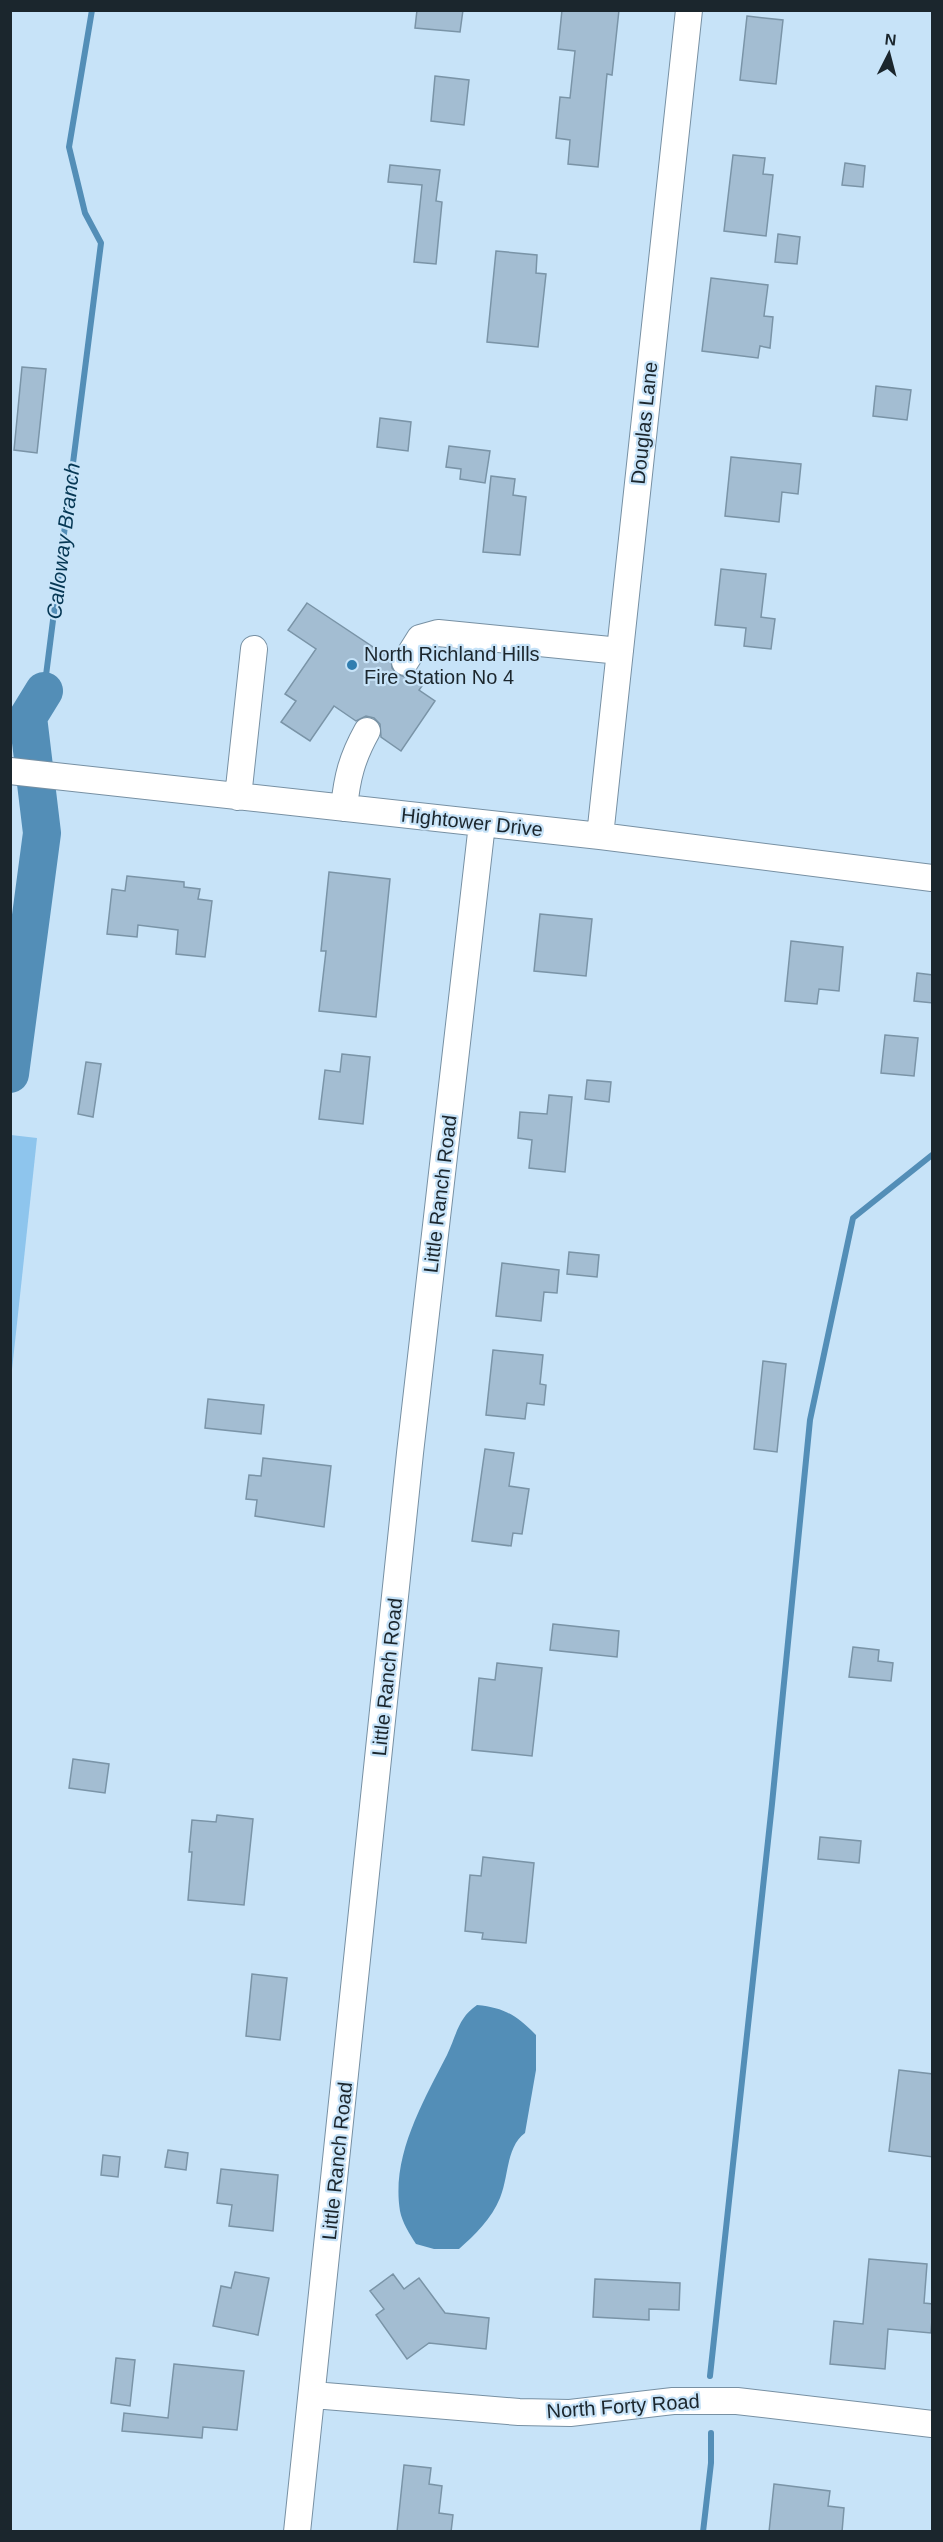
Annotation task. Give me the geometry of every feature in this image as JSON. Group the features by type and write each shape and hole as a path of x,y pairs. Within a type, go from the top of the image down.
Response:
{"street":[{"name":"Douglas Lane","path":"600,836 689,10"},
{"path":"405,663 420,638 438,633 620,651"},
{"path":"238,797 254,649"},
{"path":"344,808 346,780 353,757 367,731"},
{"name":"Hightower Drive","path":"10,771 600,836 933,878"},
{"name":"Little Ranch Road","path":"297,2532 410,1453 482,824"},
{"name":"North Forty Road","path":"313,2395 519,2412 570,2413 673,2401 737,2401 933,2424"}],"shaded area":[{"path":"10,1135 37,1138 11,1379"},
{"path":"477,2005 495,2008 510,2014 536,2035 536,2070 525,2133 514,2146 500,2198 488,2219 459,2249 434,2249 416,2244 404,2224 398,2190 400,2170 419,2111 462,2021"}],"building":[{"path":"417,10 463,10 460,32 415,28"},
{"path":"562,10 619,10 612,75 607,74 598,167 568,164 570,140 556,138 560,97 570,98 575,51 558,49"},
{"path":"747,16 783,20 776,84 740,80"},
{"path":"435,76 469,80 464,125 431,121"},
{"path":"733,155 765,158 763,174 773,175 766,236 724,231"},
{"path":"845,163 865,166 863,187 842,185"},
{"path":"390,165 440,170 436,201 442,202 436,264 414,262 422,185 388,182"},
{"path":"778,234 800,237 797,264 775,262"},
{"path":"496,251 537,255 536,273 546,274 538,347 487,342"},
{"path":"711,278 768,285 764,316 773,317 770,348 760,346 758,358 702,351"},
{"path":"22,367 46,369 37,453 14,450"},
{"path":"876,386 911,390 907,420 873,416"},
{"path":"380,418 411,422 408,451 377,447"},
{"path":"449,446 490,451 485,483 460,479 461,469 446,467"},
{"path":"731,457 801,464 798,494 782,492 779,522 725,516"},
{"path":"491,476 515,479 513,495 526,497 520,555 483,552"},
{"path":"721,569 766,574 761,617 775,619 771,649 744,646 746,628 715,625"},
{"name":"North Richland Hills Fire Station No 4","path":"307,603 391,659 392,668 397,674 405,677 413,674 425,682 419,690 435,701 401,751 381,737 380,724 374,718 366,716 356,721 334,706 310,741 281,722 296,701 285,694 316,649 288,630"},
{"path":"329,872 390,879 376,1017 319,1011 326,951 321,951"},
{"path":"127,876 184,882 184,887 200,889 198,899 212,901 205,957 176,954 178,930 138,925 137,937 107,934 112,889 125,891"},
{"path":"540,914 592,919 586,976 534,971"},
{"path":"791,941 843,947 839,991 819,989 817,1004 785,1001"},
{"path":"917,973 933,975 933,1003 914,1001"},
{"path":"885,1035 918,1038 914,1076 881,1073"},
{"path":"342,1054 370,1057 363,1124 319,1119 325,1070 340,1072"},
{"path":"86,1062 101,1064 93,1117 78,1114"},
{"path":"587,1080 611,1082 609,1102 585,1099"},
{"path":"549,1095 572,1097 565,1172 529,1168 532,1140 518,1138 520,1112 547,1114"},
{"path":"569,1252 599,1255 597,1277 567,1274"},
{"path":"502,1263 559,1270 557,1293 544,1292 541,1321 496,1316"},
{"path":"493,1350 543,1355 540,1384 546,1385 544,1405 527,1403 525,1419 486,1415"},
{"path":"763,1361 786,1364 777,1452 754,1449"},
{"path":"208,1399 264,1405 261,1434 205,1428"},
{"path":"485,1449 514,1453 509,1486 529,1489 522,1534 513,1533 511,1546 472,1541"},
{"path":"263,1458 331,1466 324,1527 255,1516 257,1500 246,1499 249,1475 261,1476"},
{"path":"553,1624 619,1631 617,1657 550,1650"},
{"path":"853,1647 879,1650 878,1661 893,1663 891,1681 849,1677"},
{"path":"497,1663 542,1668 532,1756 472,1750 479,1678 495,1680"},
{"path":"73,1759 109,1764 105,1793 69,1788"},
{"path":"217,1815 253,1819 244,1905 188,1900 192,1820 216,1822"},
{"path":"820,1837 861,1841 859,1863 818,1859"},
{"path":"483,1857 534,1863 526,1943 482,1939 483,1933 465,1931 470,1875 481,1876"},
{"path":"252,1974 287,1978 280,2040 246,2036"},
{"path":"899,2070 933,2074 933,2157 889,2151"},
{"path":"168,2150 188,2153 186,2170 165,2167"},
{"path":"103,2155 120,2157 118,2177 101,2175"},
{"path":"221,2169 278,2175 273,2231 229,2226 232,2205 217,2203"},
{"path":"869,2259 927,2264 924,2303 933,2304 931,2333 888,2329 885,2369 830,2364 834,2321 863,2324"},
{"path":"235,2272 269,2278 258,2335 213,2326 221,2286 231,2288"},
{"path":"393,2274 404,2289 419,2278 445,2313 489,2318 486,2349 429,2343 407,2359 376,2315 384,2309 370,2291"},
{"path":"595,2279 680,2283 679,2310 649,2309 649,2320 593,2317"},
{"path":"116,2358 135,2360 130,2406 111,2403"},
{"path":"174,2364 244,2371 237,2430 203,2427 202,2438 122,2431 124,2413 168,2418"},
{"path":"404,2465 431,2468 429,2484 442,2486 439,2513 453,2515 451,2532 397,2532"},
{"path":"774,2484 830,2491 828,2506 844,2508 842,2532 769,2532"}],"waterway":[{"name":"Calloway Branch","path":"44,691 101,243 85,213 69,147 92,10"},
{"name":"Calloway Branch","path":"10,1074 42,833 28,717 44,691"},
{"path":"710,2376 772,1804 810,1420 853,1218 932,1155"},
{"path":"703,2532 711,2463 711,2433"}],"place":[{"name":"North Richland Hills Fire Station No 4","path":"352,665"}]}
